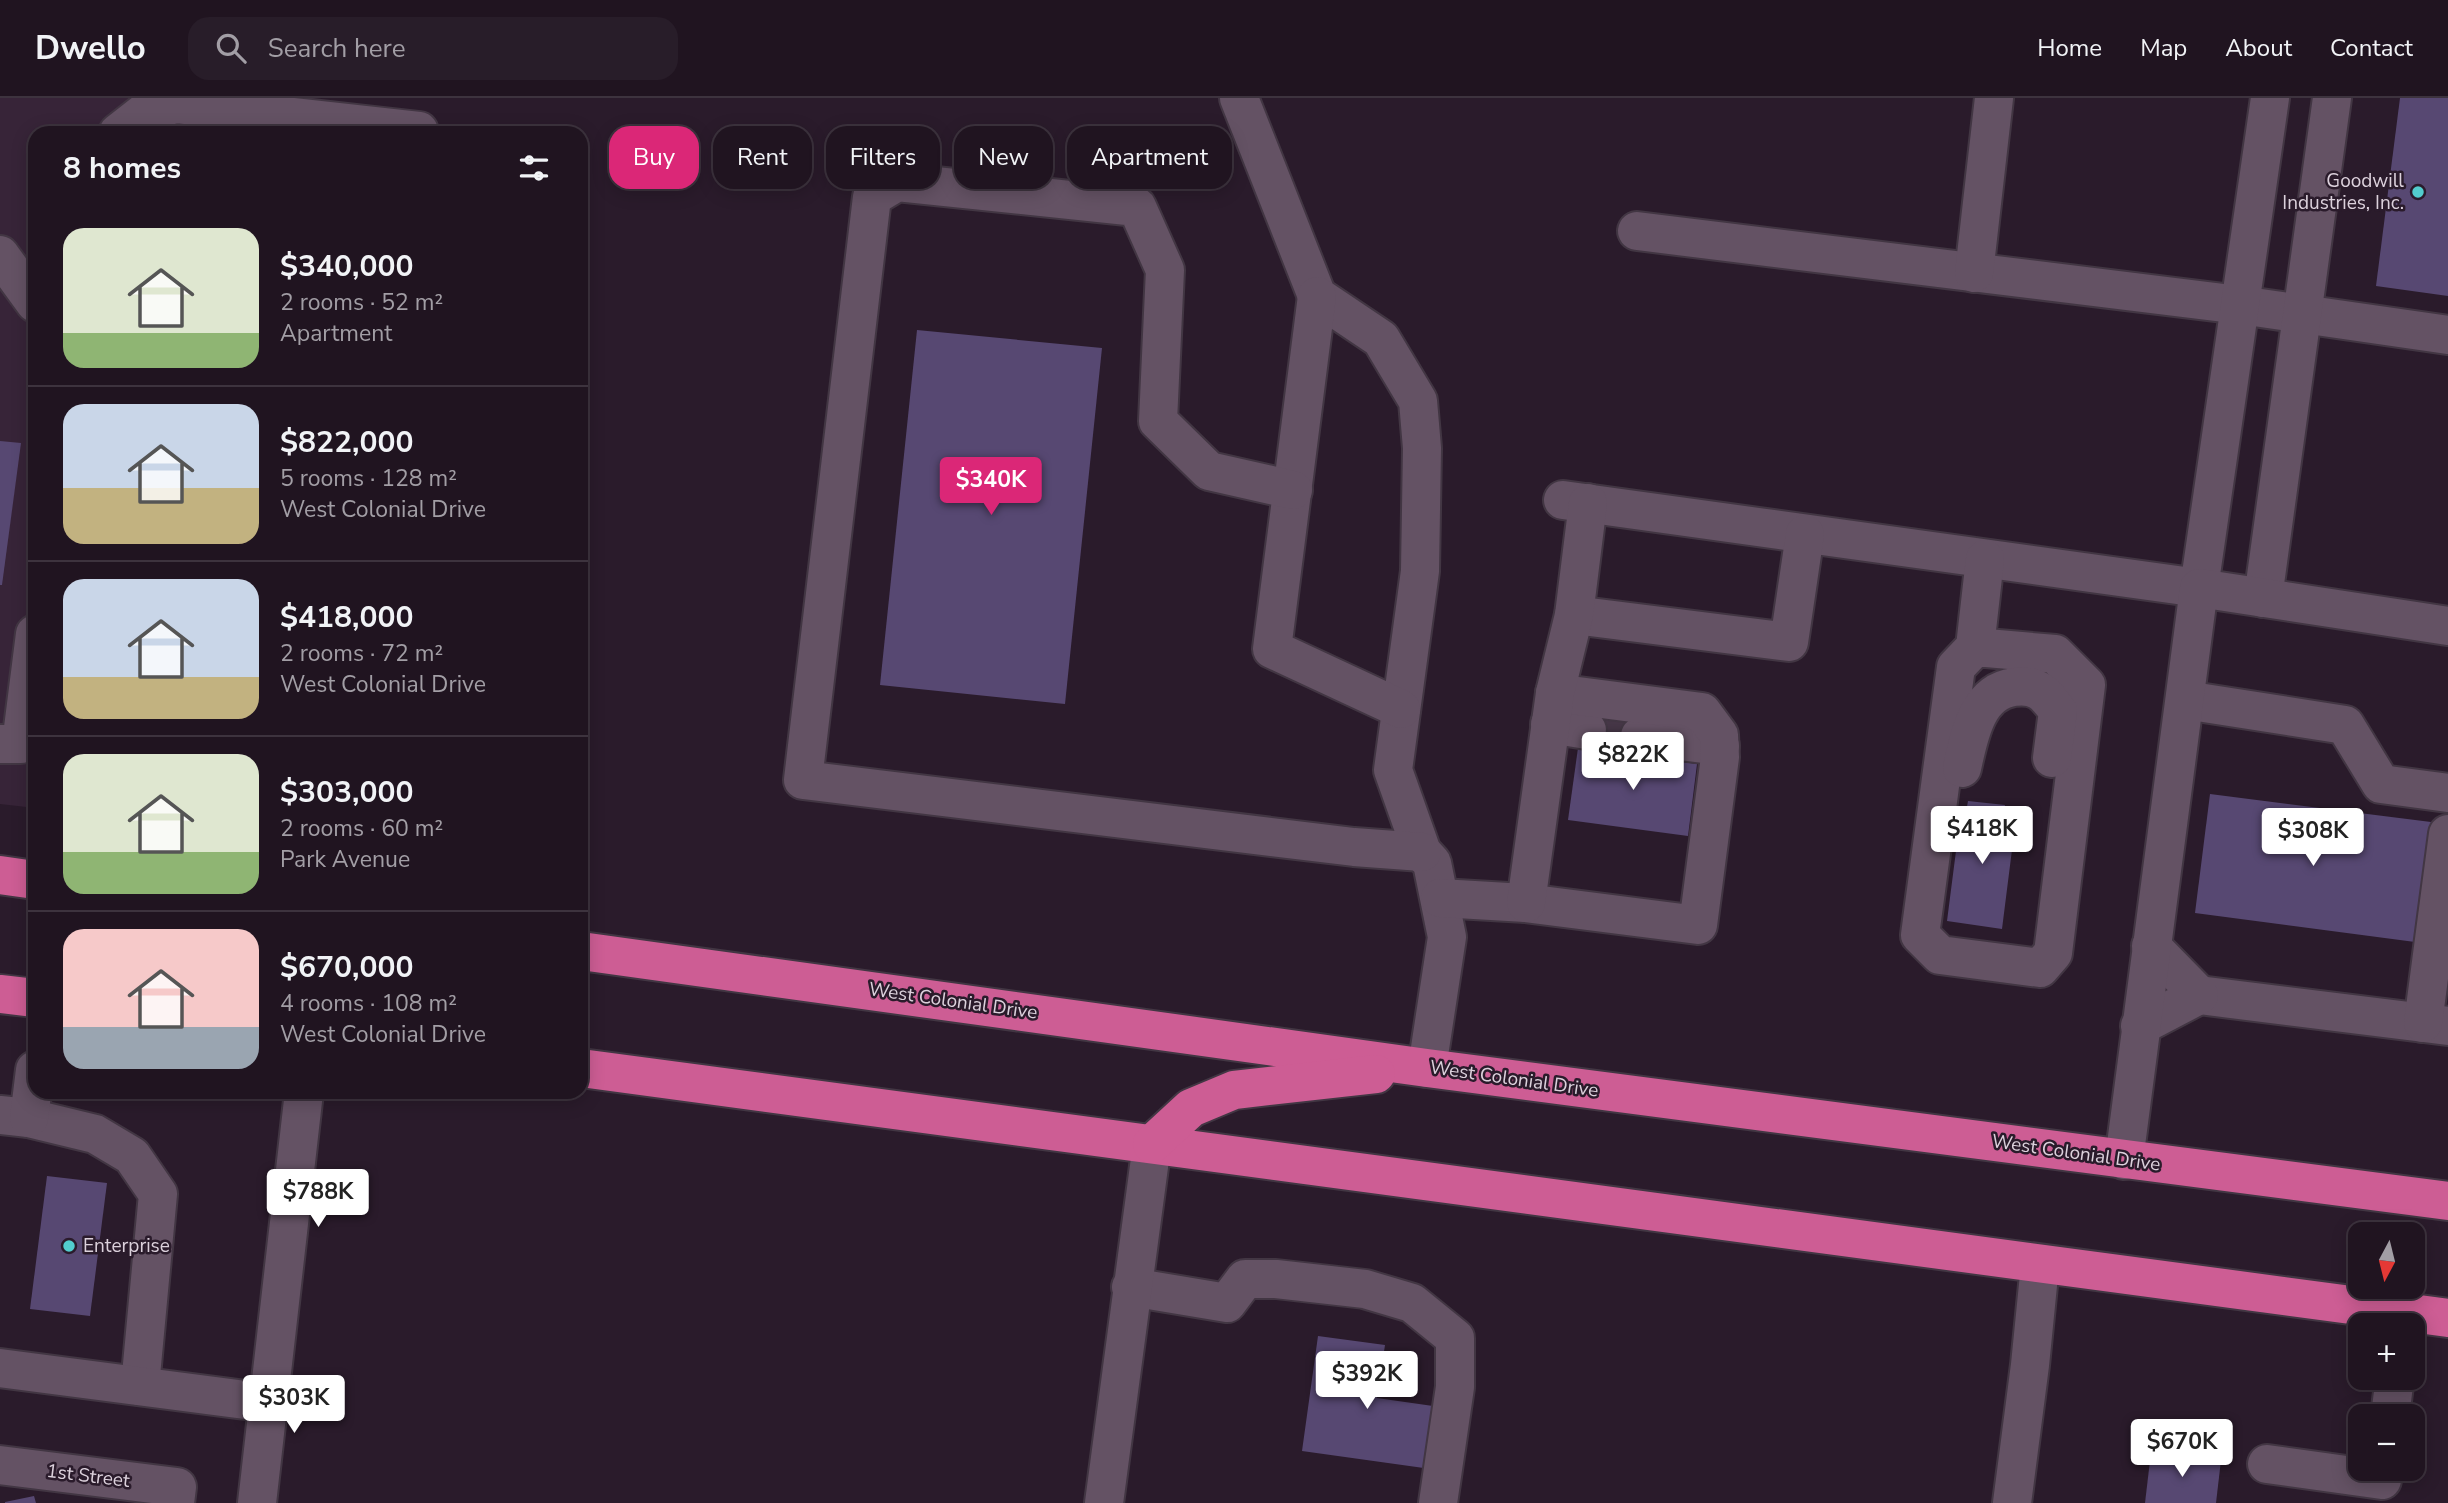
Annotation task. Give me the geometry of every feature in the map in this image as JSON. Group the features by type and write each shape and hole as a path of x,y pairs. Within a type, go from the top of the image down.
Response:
{"highway":[{"path":"0,875 28,879"},
{"name":"West Colonial Drive","path":"588,952 1427,1068 2448,1201"},
{"path":"0,994 28,997"},
{"path":"1152,1144 1191,1108 1234,1090 1427,1068"},
{"path":"588,1070 2395,1313"}],"street":[{"path":"1239,98 1317,296 1272,649 1401,709"},
{"path":"1974,273 1994,98"},
{"path":"2124,1160 2199,588 2270,98"},
{"path":"2263,598 2332,98"},
{"path":"127,126 146,111 177,104 421,121"},
{"path":"1293,490 1209,471 1158,421 1165,270 1136,206 897,182 872,197 803,780 1354,847 1422,852"},
{"path":"1637,231 2240,304 2448,335"},
{"path":"0,255 28,293"},
{"path":"1317,296 1381,340 1418,401 1422,448 1420,571 1393,770 1422,852 1432,863 1447,937 1427,1068"},
{"path":"1526,903 1553,709 1574,615 1576,501 2199,588 2448,626"},
{"path":"1574,615 1790,642 1805,534"},
{"path":"1975,646 2055,654 2086,685 2053,953 2040,968 1940,955 1920,935 1956,667 1975,646 1985,559"},
{"path":"1936,951 1962,767 1973,725 1986,701 2004,688 2026,686 2045,693 2058,711 2031,939 2009,964"},
{"path":"0,744 21,744 28,689"},
{"path":"2185,700 2345,725 2381,784 2448,793"},
{"path":"1440,898 1526,903 1698,925 1720,757 1719,735 1702,712 1553,709"},
{"path":"1553,709 1587,730"},
{"path":"1640,736 1720,746"},
{"path":"2140,1026 2199,995 2436,1025 2448,835"},
{"path":"2151,946 2199,995"},
{"path":"28,1083 8,1122 94,1134 132,1156 158,1194 139,1386"},
{"path":"257,1503 303,1099"},
{"path":"1104,1503 1152,1144"},
{"path":"2012,1503 2040,1265"},
{"path":"1131,1287 1227,1303 1245,1279 1276,1279 1365,1289 1412,1303 1455,1338 1455,1387 1438,1503"},
{"path":"0,1368 268,1403"},
{"path":"2267,1464 2381,1484"},
{"name":"1st Street","path":"0,1465 176,1495"}],"shaded area":[{"path":"0,98 303,98 300,126 28,126 28,807 0,804"}],"building":[{"name":"Goodwill Industries, Inc.","path":"2400,98 2448,98 2448,296 2376,286"},
{"path":"917,330 1102,348 1065,704 880,685"},
{"path":"0,441 21,443 2,585 0,585"},
{"path":"1578,748 1697,764 1688,836 1568,820"},
{"path":"2210,794 2431,822 2415,942 2195,913"},
{"path":"1968,801 2005,805 2003,816 2016,818 2002,929 1947,921 1961,812 1966,812"},
{"name":"Enterprise","path":"47,1176 107,1183 90,1316 30,1309"},
{"path":"1318,1336 1385,1345 1377,1398 1447,1408 1438,1470 1302,1451"},
{"path":"2151,1452 2221,1460 2216,1503 2145,1503"},
{"path":"34,1496 36,1503 5,1503 5,1502"}],"tunnel":[{"path":"1587,730 1640,736"}],"place":[{"name":"Goodwill Industries, Inc.","path":"2418,192"},
{"name":"Enterprise","path":"69,1246"}]}
